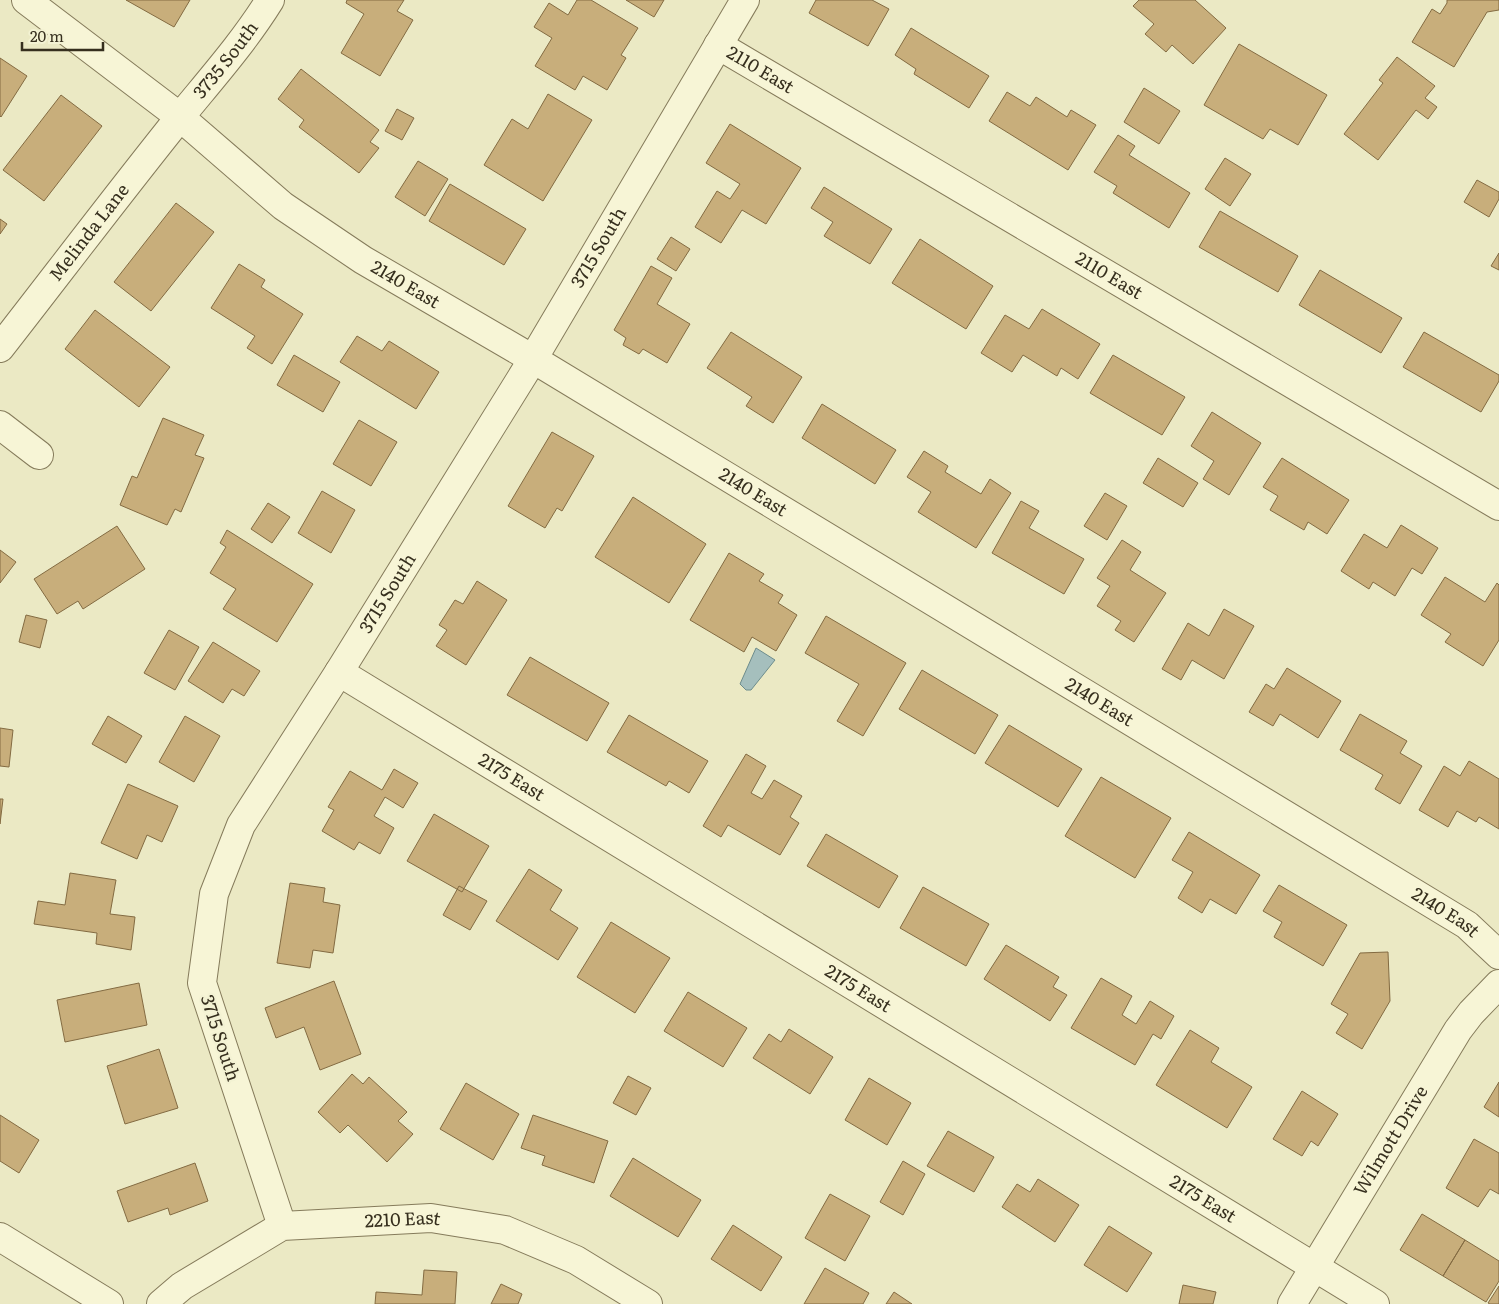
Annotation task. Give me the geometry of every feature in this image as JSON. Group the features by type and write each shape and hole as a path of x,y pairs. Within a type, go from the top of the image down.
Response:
{"street":[{"name":"2140 East","path":"26,0 180,117 283,206 363,260 533,359 1468,925 1499,955"},
{"name":"3735 South","path":"180,117 226,62 270,0"},
{"name":"3715 South","path":"282,1226 202,983 214,894 241,825 339,672 533,359 745,0"},
{"name":"2110 East","path":"718,44 1498,504"},
{"name":"Melinda Lane","path":"0,348 180,117"},
{"path":"0,425 39,455"},
{"name":"2175 East","path":"339,672 1375,1304"},
{"name":"Wilmott Drive","path":"1292,1304 1458,1030 1475,1008 1499,984"},
{"name":"2210 East","path":"161,1304 182,1286 282,1226 431,1218 505,1230 576,1260 648,1304"},
{"path":"0,1237 109,1304"}],"water":[{"path":"756,648 775,660 751,690 746,690 740,684"}],"building":[{"path":"126,0 190,0 174,27"},
{"path":"347,0 404,0 397,11 413,20 380,76 341,53 364,14 346,3"},
{"path":"577,0 591,0 638,28 621,55 626,58 607,90 583,76 575,90 535,66 552,38 534,27 549,3 568,15"},
{"path":"626,0 664,0 654,17"},
{"path":"816,0 872,0 889,9 868,46 809,13"},
{"path":"1139,0 1195,0 1226,28 1193,64 1172,45 1166,52 1145,34 1154,24 1133,6"},
{"path":"1447,0 1499,0 1499,10 1487,12 1454,67 1412,42 1432,9 1440,14"},
{"path":"911,28 989,76 969,108 914,74 916,69 895,55"},
{"path":"1239,44 1327,95 1298,145 1270,129 1263,139 1204,105"},
{"path":"1397,57 1435,86 1425,98 1437,107 1428,119 1416,110 1378,160 1344,134 1383,83 1379,80"},
{"path":"0,58 27,76 1,117 0,116"},
{"path":"301,69 379,130 370,142 379,148 359,173 299,127 304,120 278,99"},
{"path":"1144,88 1180,111 1159,144 1124,122"},
{"path":"1007,92 1030,106 1036,97 1067,117 1071,110 1096,125 1068,170 989,121"},
{"path":"548,94 592,120 543,201 484,165 512,119 528,129"},
{"path":"61,95 102,126 44,201 3,170"},
{"path":"397,109 414,118 402,140 385,131"},
{"path":"730,124 801,168 766,224 742,210 721,243 695,227 717,191 730,199 740,184 706,163"},
{"path":"1118,135 1135,146 1129,155 1190,193 1169,228 1113,193 1117,186 1094,172"},
{"path":"1225,158 1251,174 1230,206 1205,189"},
{"path":"418,161 448,179 425,216 395,197"},
{"path":"1477,180 1499,192 1499,199 1489,217 1464,202"},
{"path":"450,184 526,229 504,265 429,221"},
{"path":"824,187 892,229 870,264 824,236 833,222 811,208"},
{"path":"176,203 214,232 151,311 114,282"},
{"path":"1220,211 1298,256 1278,292 1199,247"},
{"path":"0,219 7,224 0,234"},
{"path":"671,237 690,249 676,271 657,259"},
{"path":"920,239 993,286 966,329 892,283"},
{"path":"1499,253 1499,270 1491,266"},
{"path":"239,264 265,280 261,287 303,314 272,364 247,348 255,336 211,308"},
{"path":"651,266 672,278 657,304 690,324 667,363 643,349 639,354 623,345 626,338 614,330"},
{"path":"1320,270 1402,318 1381,353 1299,305"},
{"path":"1042,309 1100,344 1078,379 1061,368 1057,376 1023,355 1012,372 981,353 1005,315 1029,329"},
{"path":"95,310 170,367 139,407 65,349"},
{"path":"731,332 802,377 773,423 746,406 752,397 707,368"},
{"path":"1424,332 1499,375 1499,381 1481,412 1403,367"},
{"path":"357,336 382,351 389,341 439,372 416,409 340,362"},
{"path":"294,355 340,382 323,412 277,385"},
{"path":"1113,355 1185,397 1162,435 1090,393"},
{"path":"822,404 896,450 875,484 802,438"},
{"path":"1212,412 1261,443 1229,495 1203,479 1214,461 1191,446"},
{"path":"163,418 204,435 195,455 204,458 181,512 175,509 167,525 120,505 132,476 137,478"},
{"path":"359,420 397,442 371,486 333,464"},
{"path":"552,432 594,456 562,511 557,508 545,528 508,506"},
{"path":"924,451 948,466 945,472 981,494 990,479 1011,493 976,548 918,512 931,492 907,477"},
{"path":"1158,458 1198,483 1183,507 1143,483"},
{"path":"1282,458 1349,500 1327,534 1308,522 1304,530 1270,510 1278,496 1263,487"},
{"path":"322,491 355,510 331,553 298,533"},
{"path":"1105,493 1127,506 1107,540 1084,526"},
{"path":"633,497 706,544 669,603 595,557"},
{"path":"1021,501 1039,511 1029,528 1084,559 1064,594 992,553"},
{"path":"268,503 290,517 272,543 251,529"},
{"path":"1401,525 1438,548 1422,574 1412,568 1395,596 1373,582 1369,589 1341,571 1364,534 1387,548"},
{"path":"117,526 145,569 83,609 78,601 57,614 34,579"},
{"path":"227,530 313,584 277,642 223,609 236,589 210,573 226,547 220,543"},
{"path":"1122,540 1141,552 1130,570 1166,593 1134,642 1115,630 1121,621 1097,606 1110,586 1097,578"},
{"path":"0,550 16,562 0,583"},
{"path":"729,553 764,574 759,581 783,595 778,603 797,615 776,651 752,637 744,652 690,620"},
{"path":"1445,577 1485,602 1497,583 1499,585 1499,640 1483,666 1445,642 1451,634 1421,615"},
{"path":"477,581 507,600 466,665 436,646 447,630 439,625 455,600 463,604"},
{"path":"1224,609 1254,626 1224,679 1192,660 1181,680 1162,669 1188,623 1209,636"},
{"path":"26,615 47,620 40,648 19,642"},
{"path":"826,616 906,663 863,736 837,721 859,684 805,653"},
{"path":"169,630 199,647 175,690 144,673"},
{"path":"213,642 260,671 244,696 232,689 223,703 188,681"},
{"path":"530,657 609,703 587,741 507,695"},
{"path":"1287,668 1341,701 1318,738 1280,714 1273,726 1249,712 1266,684 1274,689"},
{"path":"922,670 998,715 975,754 899,709"},
{"path":"1360,714 1407,741 1400,753 1422,766 1400,804 1375,789 1383,775 1340,750"},
{"path":"629,715 708,761 689,793 669,781 666,786 607,752"},
{"path":"108,716 142,736 126,763 92,744"},
{"path":"185,716 220,736 194,782 159,762"},
{"path":"1009,725 1082,769 1058,807 985,763"},
{"path":"0,728 13,730 9,767 0,766"},
{"path":"746,754 766,766 751,793 762,799 774,780 802,796 790,817 799,823 780,855 728,825 721,837 703,826"},
{"path":"1469,761 1499,779 1499,829 1479,817 1476,822 1457,811 1448,827 1419,810 1444,766 1460,776"},
{"path":"394,769 418,783 403,808 385,797 374,816 394,828 380,854 359,842 354,850 322,831 334,810 328,807 350,771 382,790"},
{"path":"1101,777 1171,818 1135,878 1065,836"},
{"path":"128,784 178,806 162,842 147,835 137,859 101,843"},
{"path":"0,799 3,799 0,824"},
{"path":"434,814 489,846 462,892 407,861"},
{"path":"1189,832 1260,875 1236,914 1210,899 1202,913 1178,898 1193,872 1172,860"},
{"path":"826,834 898,876 879,908 807,866"},
{"path":"529,869 562,890 550,910 578,928 558,960 496,921"},
{"path":"70,873 116,880 110,914 135,917 131,950 96,944 97,933 34,924 38,901 65,905"},
{"path":"290,883 325,888 323,902 340,905 333,953 313,950 310,968 277,963"},
{"path":"1279,885 1347,925 1323,966 1274,937 1282,922 1263,911"},
{"path":"459,886 487,901 470,930 443,915"},
{"path":"923,887 989,924 966,966 900,928"},
{"path":"611,922 670,958 635,1013 577,977"},
{"path":"1006,945 1059,977 1053,987 1067,995 1050,1021 984,979"},
{"path":"1388,952 1390,1001 1362,1049 1336,1033 1348,1014 1331,1004 1360,953"},
{"path":"1101,978 1132,996 1122,1015 1136,1024 1150,1001 1174,1016 1161,1039 1153,1034 1135,1065 1071,1028"},
{"path":"334,981 361,1054 320,1070 304,1027 276,1038 265,1008"},
{"path":"139,983 147,1025 65,1042 57,1000"},
{"path":"688,992 747,1028 723,1067 664,1031"},
{"path":"789,1029 833,1057 810,1094 753,1058 769,1034 781,1042"},
{"path":"1190,1030 1219,1048 1211,1062 1252,1087 1227,1128 1156,1085"},
{"path":"159,1049 178,1108 125,1124 107,1066"},
{"path":"352,1074 363,1084 369,1077 407,1112 398,1121 413,1134 387,1162 348,1125 340,1133 318,1112"},
{"path":"628,1076 651,1088 636,1115 613,1103"},
{"path":"869,1078 911,1103 887,1145 845,1120"},
{"path":"1499,1082 1499,1117 1484,1107"},
{"path":"466,1083 519,1114 493,1160 440,1129"},
{"path":"1302,1091 1338,1114 1318,1146 1311,1141 1302,1156 1273,1139"},
{"path":"0,1115 39,1140 19,1173 0,1161"},
{"path":"533,1115 608,1141 594,1183 542,1165 545,1156 521,1148"},
{"path":"948,1131 994,1157 974,1192 927,1166"},
{"path":"1474,1139 1499,1153 1499,1194 1490,1189 1478,1207 1446,1188"},
{"path":"633,1158 701,1200 678,1237 610,1196"},
{"path":"903,1161 925,1174 903,1215 880,1202"},
{"path":"195,1163 208,1201 170,1215 168,1208 128,1222 117,1191"},
{"path":"1038,1179 1079,1205 1055,1242 1002,1207 1017,1184 1030,1192"},
{"path":"830,1194 870,1216 845,1261 805,1238"},
{"path":"1422,1214 1465,1240 1443,1276 1400,1250"},
{"path":"733,1225 782,1257 761,1291 711,1259"},
{"path":"1109,1226 1152,1253 1127,1292 1084,1265"},
{"path":"1465,1240 1499,1261 1499,1281 1486,1302 1443,1276"},
{"path":"825,1268 869,1293 863,1304 804,1304"},
{"path":"424,1270 457,1272 455,1304 375,1304 376,1292 422,1295"},
{"path":"501,1284 522,1294 518,1304 491,1304"},
{"path":"1183,1285 1216,1292 1213,1304 1179,1304"},
{"path":"1499,1286 1499,1304 1488,1303"},
{"path":"894,1292 912,1304 886,1304"}]}
